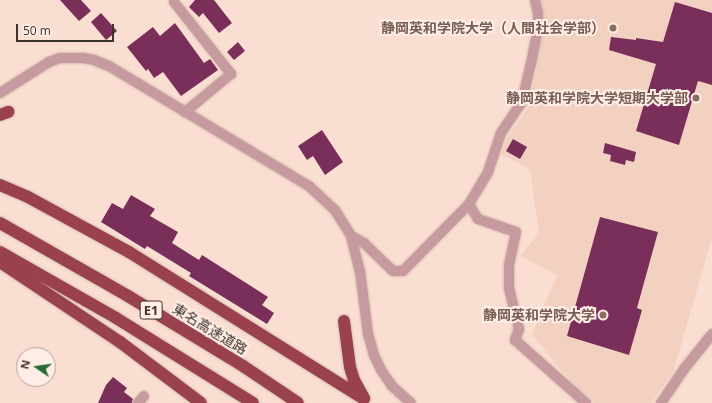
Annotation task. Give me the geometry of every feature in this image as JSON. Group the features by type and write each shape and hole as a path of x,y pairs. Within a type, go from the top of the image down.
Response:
{"highway":[{"path":"0,185 28,198 129,252 367,401"},
{"name":"東名高速道路","path":"0,223 128,296 243,366 298,403"},
{"name":"E1","path":"0,252 116,318 253,403"},
{"path":"0,262 120,342 203,403"},
{"path":"344,320 350,367 354,380 367,401"}],"street":[{"path":"351,236 364,243 392,271 403,271 469,204 488,172 501,133 522,102 538,28 538,13 535,0"},
{"path":"174,2 231,74 185,112"},
{"path":"0,93 49,62 60,58 82,58 94,60 109,66 309,186 335,210 351,236 360,271 368,334 374,355 381,370 392,386 411,403"},
{"path":"469,204 478,219 516,232 509,265 509,288 519,329 515,340 586,403"},
{"path":"661,403 684,368 712,334"}],"shaded area":[{"path":"538,0 712,0 712,237 673,373 651,403 595,403 568,379 532,334 557,275 520,256 539,233 530,170 501,154 507,138 528,108 537,68 544,17"}],"building":[{"path":"60,0 81,0 91,11 79,21"},
{"path":"195,0 214,0 232,23 219,33 203,13 199,17 189,7"},
{"path":"675,2 712,13 712,85 698,81 679,145 636,131 656,64 609,50 611,37 636,40 636,38 663,42"},
{"path":"101,13 117,31 106,40 91,22"},
{"path":"175,23 204,63 210,59 218,70 181,96 163,72 154,78 148,69 146,71 127,47 153,27 160,36"},
{"path":"238,42 245,51 234,60 227,52"},
{"path":"322,130 343,162 325,175 313,156 307,160 298,146"},
{"path":"513,139 527,147 520,159 506,151"},
{"path":"605,143 636,152 634,162 626,160 625,165 610,161 611,155 603,153"},
{"path":"131,195 155,209 150,216 178,232 172,243 199,260 202,255 268,297 262,305 274,313 267,324 189,276 191,273 147,246 145,249 101,222 112,203 123,209"},
{"path":"600,217 658,232 637,308 642,310 629,355 567,336"},
{"path":"113,377 127,388 124,392 133,399 132,403 98,403 106,385"}],"place":[{"name":"静岡英和学院大学（人間社会学部）","path":"613,28"},
{"name":"静岡英和学院大学短期大学部","path":"696,98"},
{"name":"静岡英和学院大学","path":"603,315"}]}
